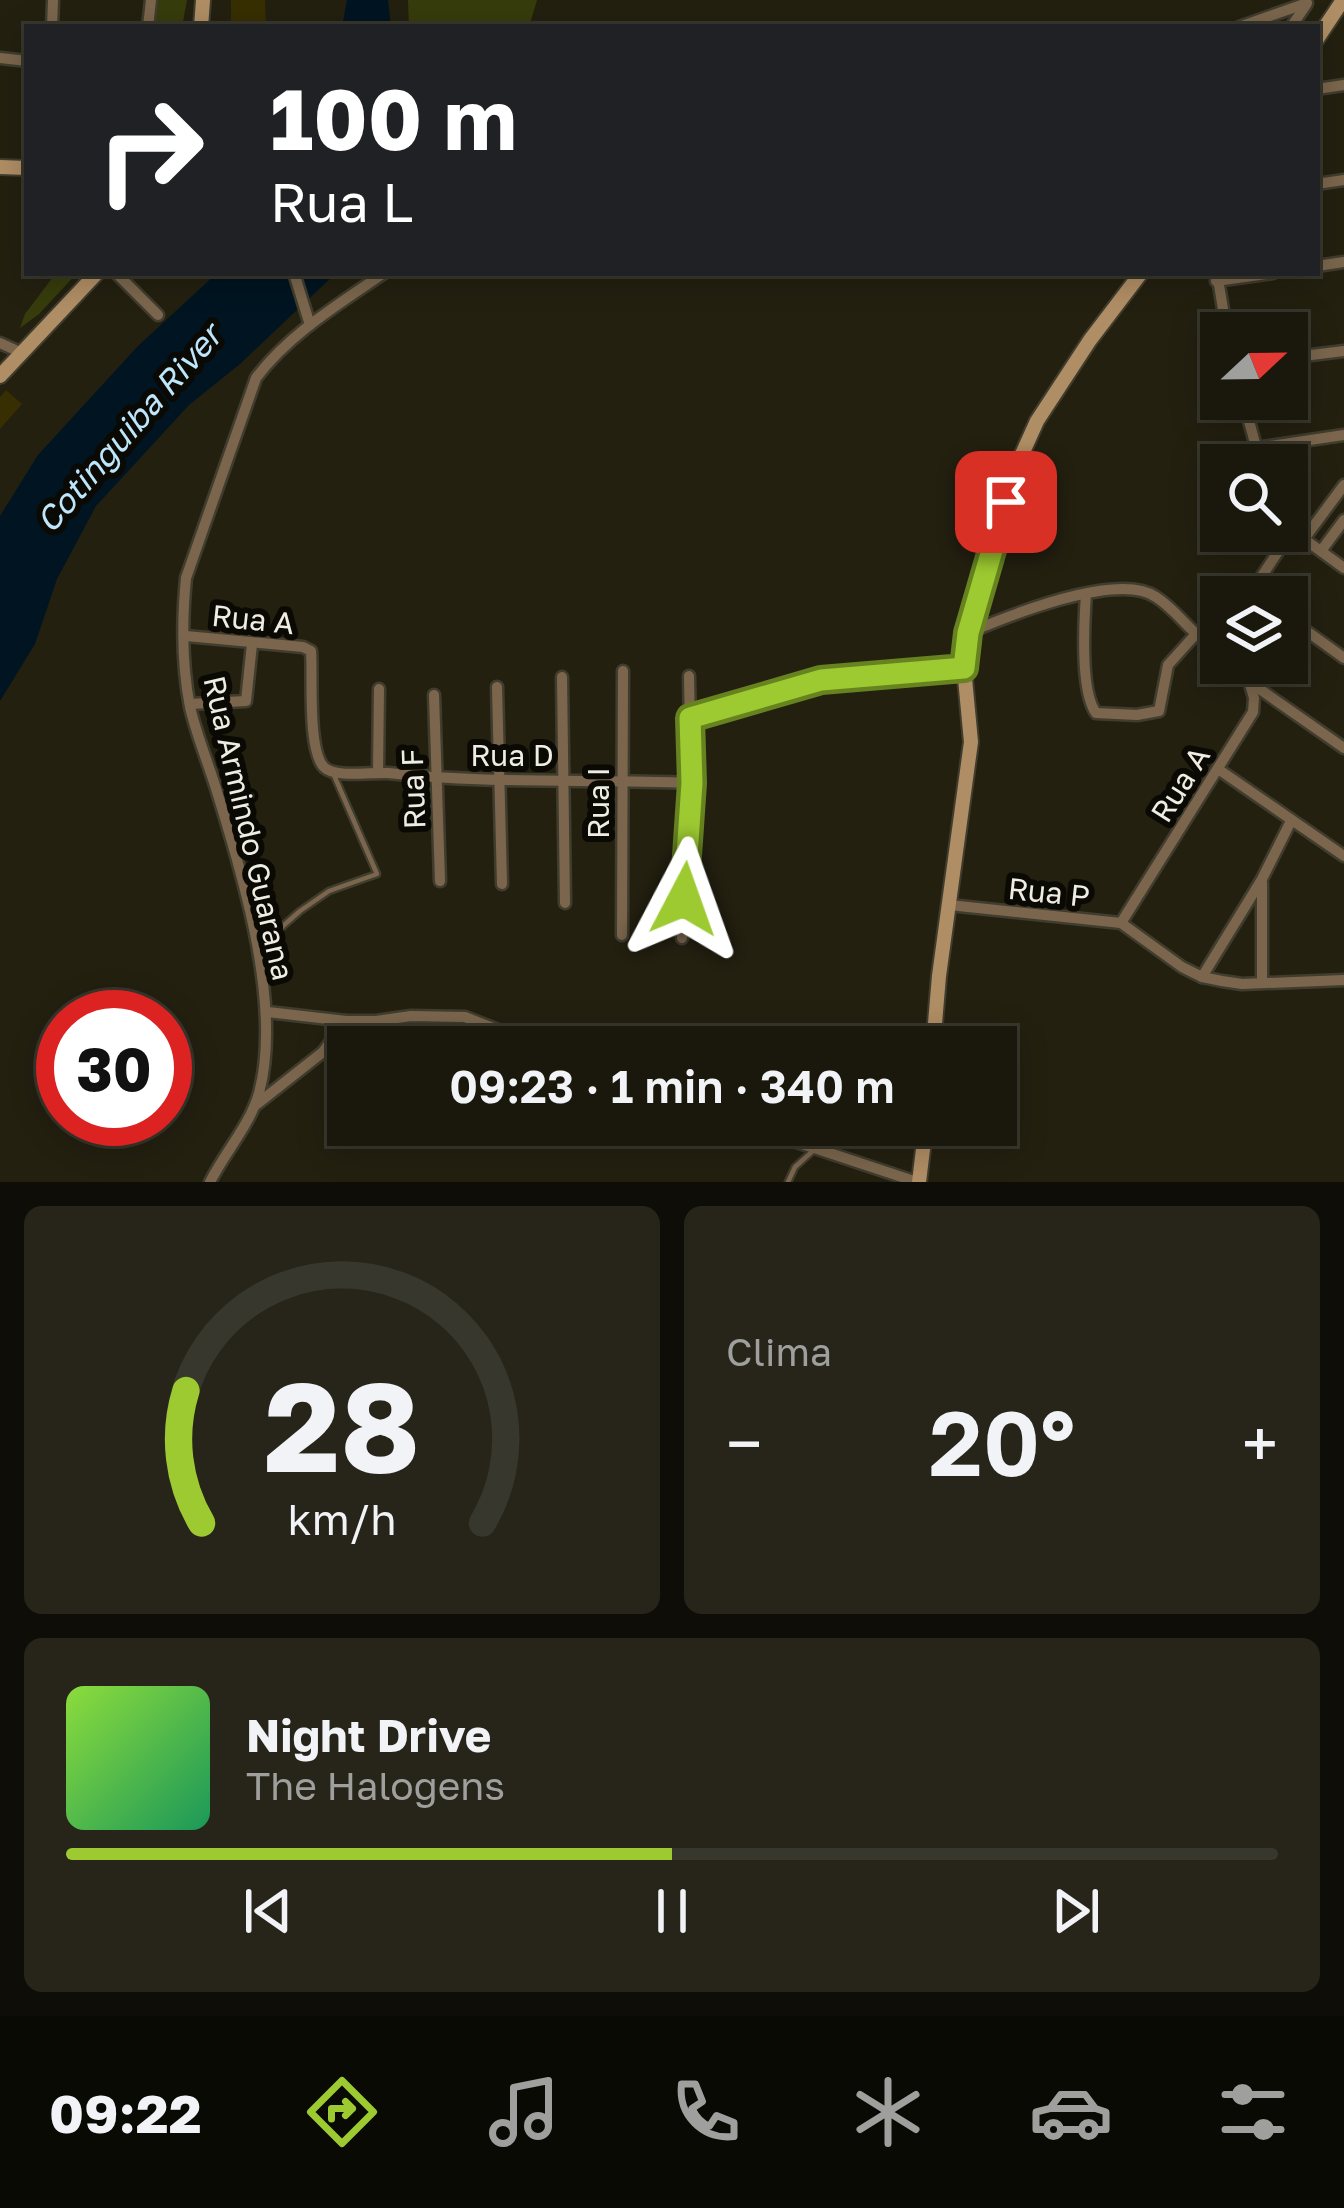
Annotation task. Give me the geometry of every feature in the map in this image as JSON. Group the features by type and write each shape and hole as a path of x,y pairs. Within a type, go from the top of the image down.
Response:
{"street":[{"path":"1320,34 1343,0"},
{"path":"1266,23 1308,2"},
{"path":"0,376 95,276"},
{"path":"119,276 158,314"},
{"path":"294,276 310,325"},
{"name":"Rua Armindo Guarana","path":"255,1106 268,1012 229,831 190,704 184,601 190,560 256,378 310,325 380,276"},
{"path":"935,1026 971,742 964,668 968,633 1018,463 1037,421 1139,276"},
{"path":"1216,277 1223,312"},
{"path":"0,343 22,353"},
{"path":"1308,355 1344,351"},
{"path":"1281,444 1344,434"},
{"path":"1308,534 1344,485"},
{"path":"1321,550 1344,520"},
{"path":"1308,542 1344,568"},
{"path":"968,633 1020,611 1130,587 1164,603 1200,638"},
{"path":"1086,594 1087,694 1096,713 1159,711 1168,665 1195,635"},
{"path":"1308,631 1344,658"},
{"name":"Rua A","path":"185,636 303,647 310,652 316,749 323,766 333,773"},
{"path":"190,704 246,701 252,644"},
{"path":"690,718 821,680 964,668"},
{"name":"Rua I","path":"622,935 623,671"},
{"path":"682,938 692,783 689,676"},
{"path":"562,677 565,903"},
{"name":"Rua A","path":"1120,923 1253,712 1249,684"},
{"path":"1252,684 1344,748"},
{"path":"497,687 502,884"},
{"path":"378,772 379,688"},
{"name":"Rua F","path":"434,695 440,880"},
{"path":"1218,769 1344,856"},
{"name":"Rua D","path":"333,773 692,783"},
{"path":"1202,977 1262,879 1291,820"},
{"path":"1262,879 1262,981"},
{"name":"Rua P","path":"949,905 1120,923 1202,977 1242,984 1344,980"},
{"path":"268,1012 346,1021 464,1018 492,1026"},
{"path":"210,1182 255,1106 323,1052 346,1021"},
{"path":"806,1146 918,1182 923,1146"}],"lane":[{"path":"257,949 328,891 376,874 333,773"},
{"path":"788,1182 795,1167 815,1149"}],"green space":[{"path":"157,0 187,0 183,24 155,24"},
{"path":"408,0 537,0 530,24 409,24"},
{"path":"54,276 74,276 20,328"}],"water":[{"path":"347,0 388,0 391,24 343,24"},
{"name":"Cotinguiba River","path":"214,276 333,276 189,405 96,506 57,579 35,644 0,701 0,516 38,455 138,346"}],"building":[{"path":"231,0 265,0 266,24 231,24"},
{"path":"6,390 22,404 0,429 0,397"}],"route":[{"path":"684,899 692,783 690,718 821,680 964,668 968,633 1006,502"}]}
